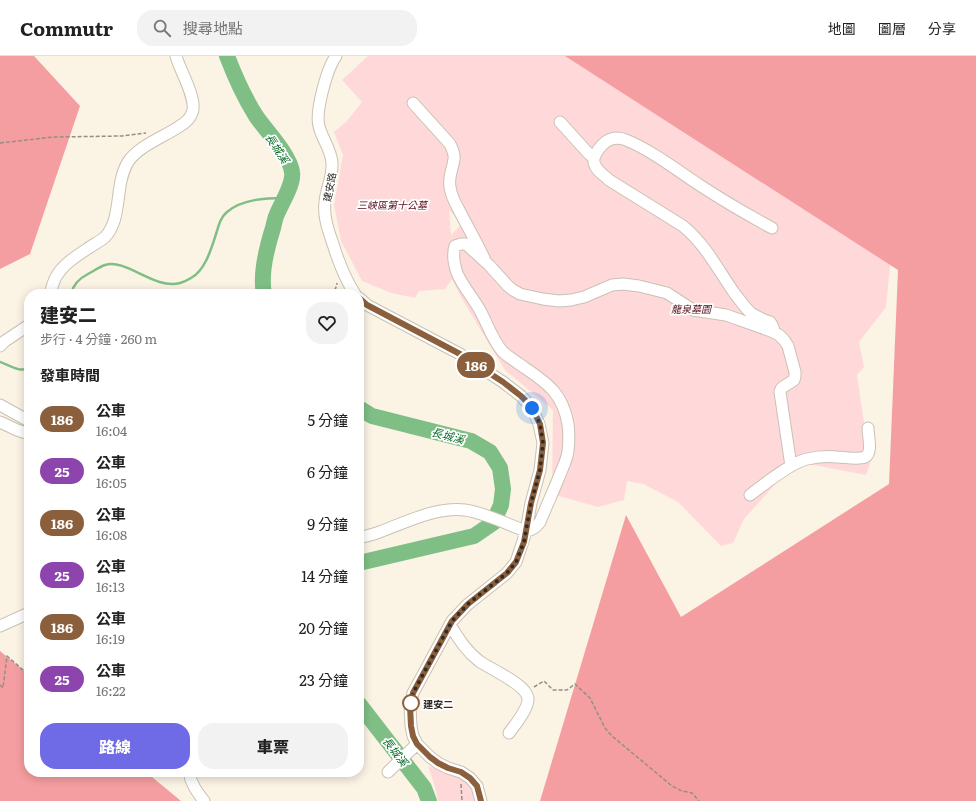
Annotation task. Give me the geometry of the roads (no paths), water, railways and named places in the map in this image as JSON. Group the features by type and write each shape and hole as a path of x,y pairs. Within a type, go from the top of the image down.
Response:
{"street":[{"path":"52,289 59,271 66,264 104,237 113,225 116,214 118,193 128,162 134,155 149,144 173,131 187,121 192,114 194,106 192,97 176,56"},
{"name":"建安路","path":"336,56 330,65 324,84 318,118 319,126 330,150 332,162 332,171 325,202 325,216 339,263 352,289"},
{"path":"412,103 450,144 454,158 450,179 452,195 486,262"},
{"path":"560,122 594,158"},
{"path":"772,228 717,197 660,159 626,140 619,138 610,139 600,147 594,158 595,165 599,171 609,180 691,233 703,246 746,308 752,314 770,322 774,329 773,332"},
{"path":"364,536 421,516 452,510 466,510 482,514 526,531 532,530 540,522 568,452 568,425 564,408 559,398 548,385 503,352 497,344 479,308 464,286 458,274 454,261 454,252 455,246 460,244 466,244 486,262 508,286 520,294 544,299 571,300 584,297 612,285 623,284 639,286 667,293 693,310 726,315 779,335 788,346 796,372 794,380 783,387 780,392 791,466"},
{"path":"364,302 460,354 503,382 521,396 532,408 540,424 543,443 540,470 531,503 524,542 516,562 507,573 468,604 452,621 413,693 410,706 413,736 417,744 438,763 461,772 470,778 477,786 481,801"},
{"path":"0,346 24,328"},
{"path":"0,405 24,418"},
{"path":"0,422 24,432"},
{"path":"750,495 791,466 805,459 865,457 869,453 868,428"},
{"path":"0,626 24,614"},
{"path":"450,625 460,641 480,662 517,684 526,693 528,703 509,733"},
{"path":"388,772 417,744"},
{"path":"190,777 195,790 204,801"}],"waterway":[{"name":"長城溪","path":"227,56 248,102 256,116 287,158 292,172 291,182 276,217 266,252 263,289"},
{"path":"73,289 77,282 82,278 105,265 113,264 131,269 150,279 160,282 170,284 186,281 196,274 204,264 211,250 220,221 227,212 240,204 254,200 285,198"},
{"path":"0,362 14,368 24,370"},
{"name":"長城溪","path":"364,411 372,416 471,441 490,452 500,468 503,489 501,505 493,523 474,536 364,562"},
{"name":"長城溪","path":"364,710 424,788 429,801"}],"place":[{"name":"建安二","path":"411,703"}],"park label":[{"name":"三峽區第十公墓","path":"392,204"},
{"name":"龍泉墓園","path":"691,308"}]}
